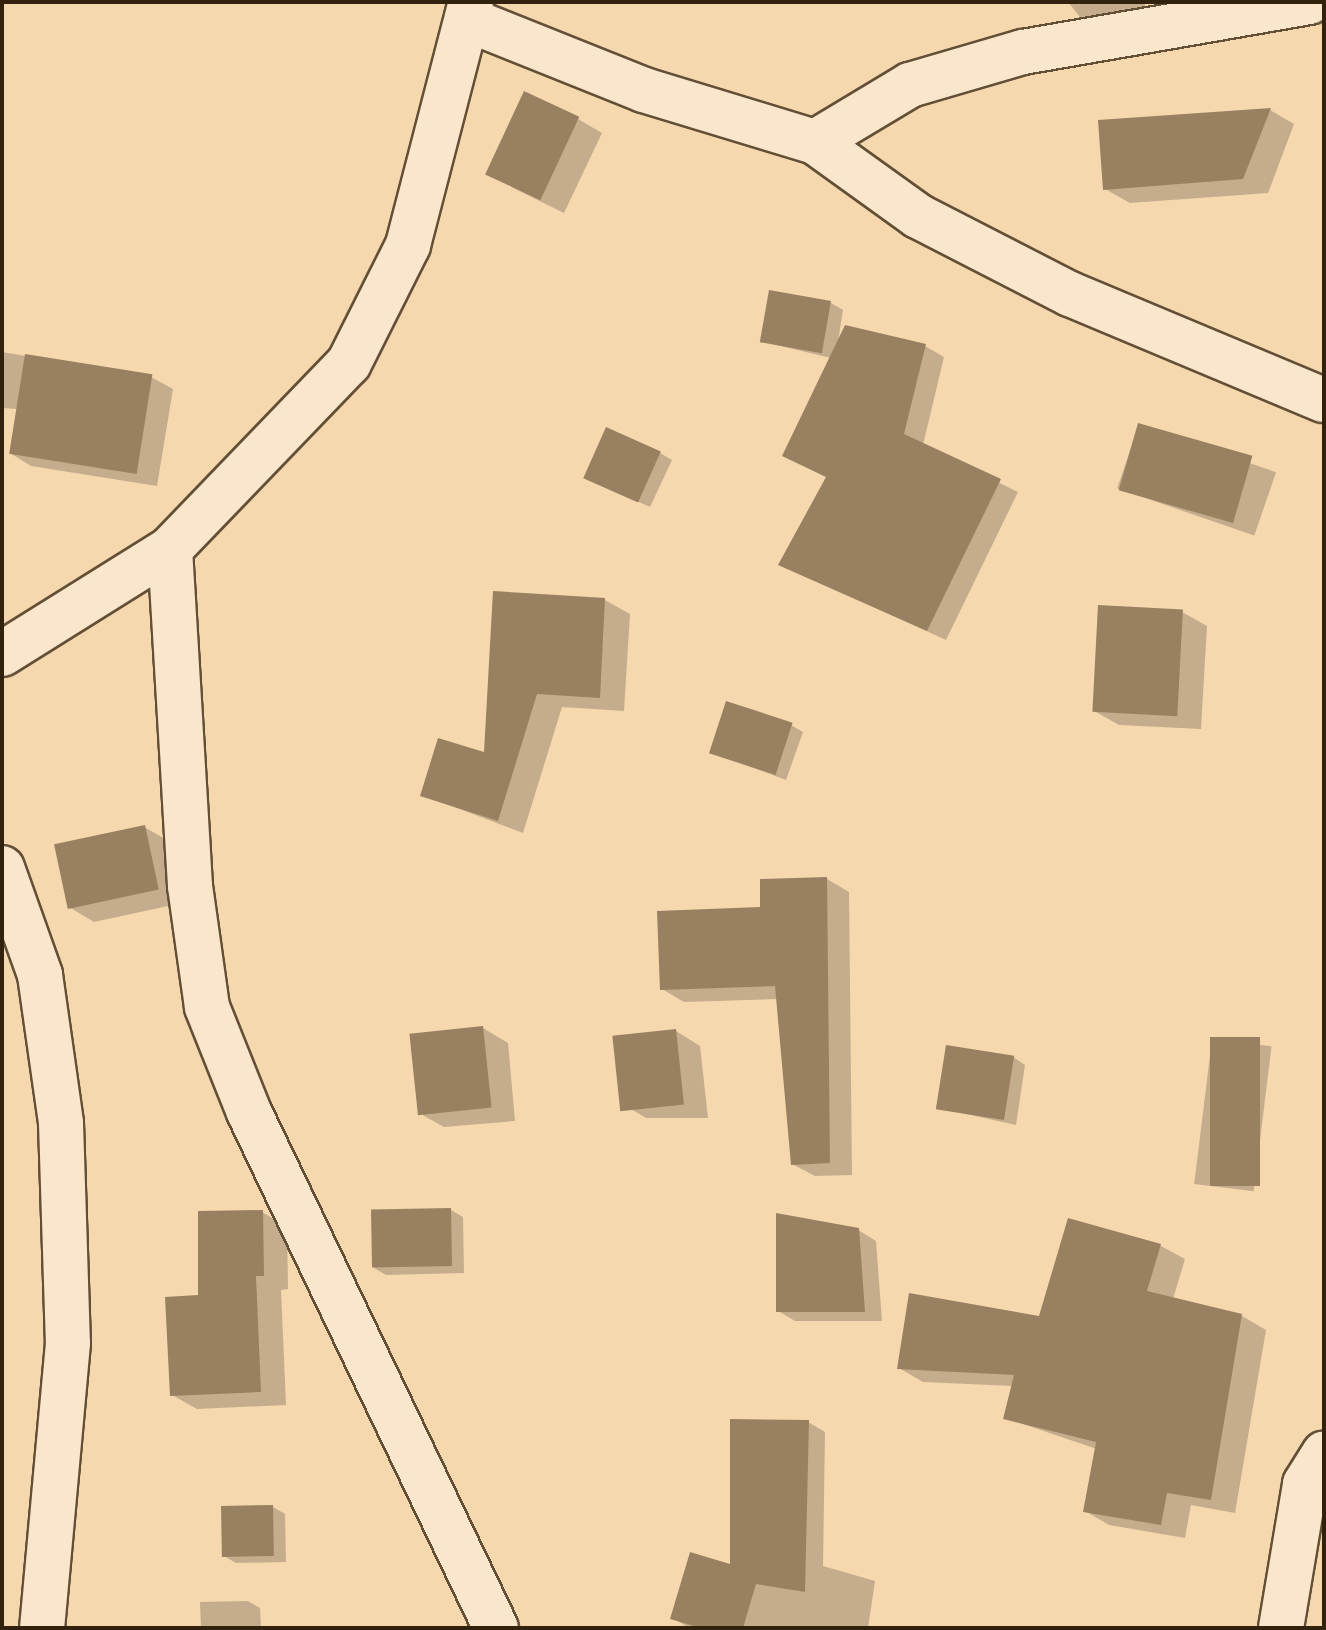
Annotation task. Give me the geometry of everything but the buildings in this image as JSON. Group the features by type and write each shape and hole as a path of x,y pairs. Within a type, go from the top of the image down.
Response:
{"street":[{"path":"815,142 910,85 1023,52 1310,2"},
{"path":"2,654 170,549 349,363 408,245 470,11 644,90 815,142 918,216 1070,294 1324,400"},
{"path":"170,549 190,886 207,1007 249,1112 496,1628"},
{"path":"2,868 40,975 61,1123 68,1343 42,1628"},
{"path":"1281,1628 1305,1484 1324,1454"}]}
